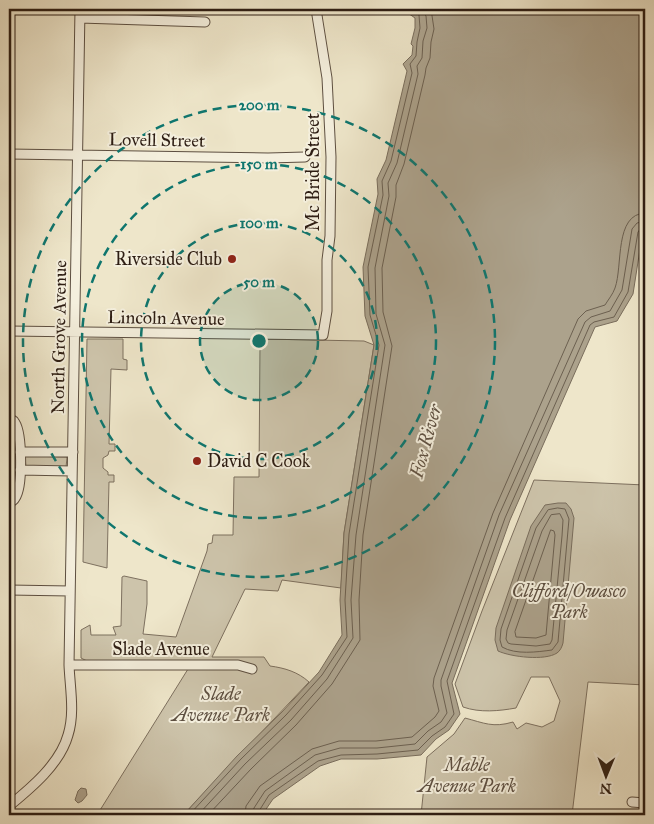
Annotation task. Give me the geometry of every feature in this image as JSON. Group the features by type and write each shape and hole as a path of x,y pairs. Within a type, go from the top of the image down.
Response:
{"street":[{"name":"North Grove Avenue","path":"9,806 38,780 64,746 69,734 71,711 69,665 80,9"},
{"name":"Mc Bride Street","path":"316,9 327,78 331,157 330,236 323,336"},
{"path":"80,18 205,22"},
{"name":"Lovell Street","path":"9,154 305,157"},
{"name":"Lincoln Avenue","path":"9,331 323,336"},
{"path":"9,418 17,428 20,452 18,491 16,498 9,503"},
{"path":"20,452 73,452"},
{"path":"20,470 72,471"},
{"path":"9,590 70,591"},
{"name":"Slade Avenue","path":"69,665 238,665 252,668"},
{"path":"632,802 645,803"}],"green space":[{"path":"87,339 123,339 123,359 127,360 127,370 111,369 109,444 115,444 115,451 109,451 108,455 103,458 103,468 108,472 108,475 114,475 114,482 109,482 107,568 83,562"},
{"name":"Slade Avenue Park","path":"262,339 364,341 374,345 344,533 341,588 282,580 278,591 245,589 212,657 264,657 270,666 291,671 309,682 187,811 179,815 97,815 193,661 87,661 81,658 81,630 90,625 91,635 116,635 113,627 121,626 122,577 124,576 147,581 147,604 143,634 176,637 208,544 212,543 213,535 233,535 234,477 259,477 260,344"},
{"path":"9,423 16,444 17,474 13,494 9,498"},
{"path":"25,457 66,457 66,467 26,467"},
{"name":"Clifford/Owasco Park","path":"534,480 645,485 645,647 642,673 645,678 645,685 588,682 572,815 421,815 427,757 454,734 465,718 494,725 513,722 517,729 526,723 542,727 554,721 560,701 549,677 531,677 516,708 496,711 483,711 463,707 455,684"}],"water":[{"name":"Fox River","path":"405,9 645,9 645,217 633,294 617,321 595,327 510,520 452,683 460,714 449,730 436,739 421,755 377,759 341,759 320,766 273,799 262,815 179,815 187,811 237,756 319,672 342,635 340,600 344,533 374,345 365,316 363,267 378,194 377,179 386,160 407,71 403,64 412,55 413,46 411,44 415,28 415,18"},
{"path":"566,503 571,509 574,518 562,646 557,653 545,657 519,656 498,651 495,640 496,628 531,526 545,505"},
{"path":"81,788 86,789 87,795 78,803 75,800"}],"place":[{"name":"Riverside Club","path":"232,259"},
{"name":"David C Cook","path":"197,461"}],"park label":[{"name":"Mable Avenue Park","path":"467,775"}]}
